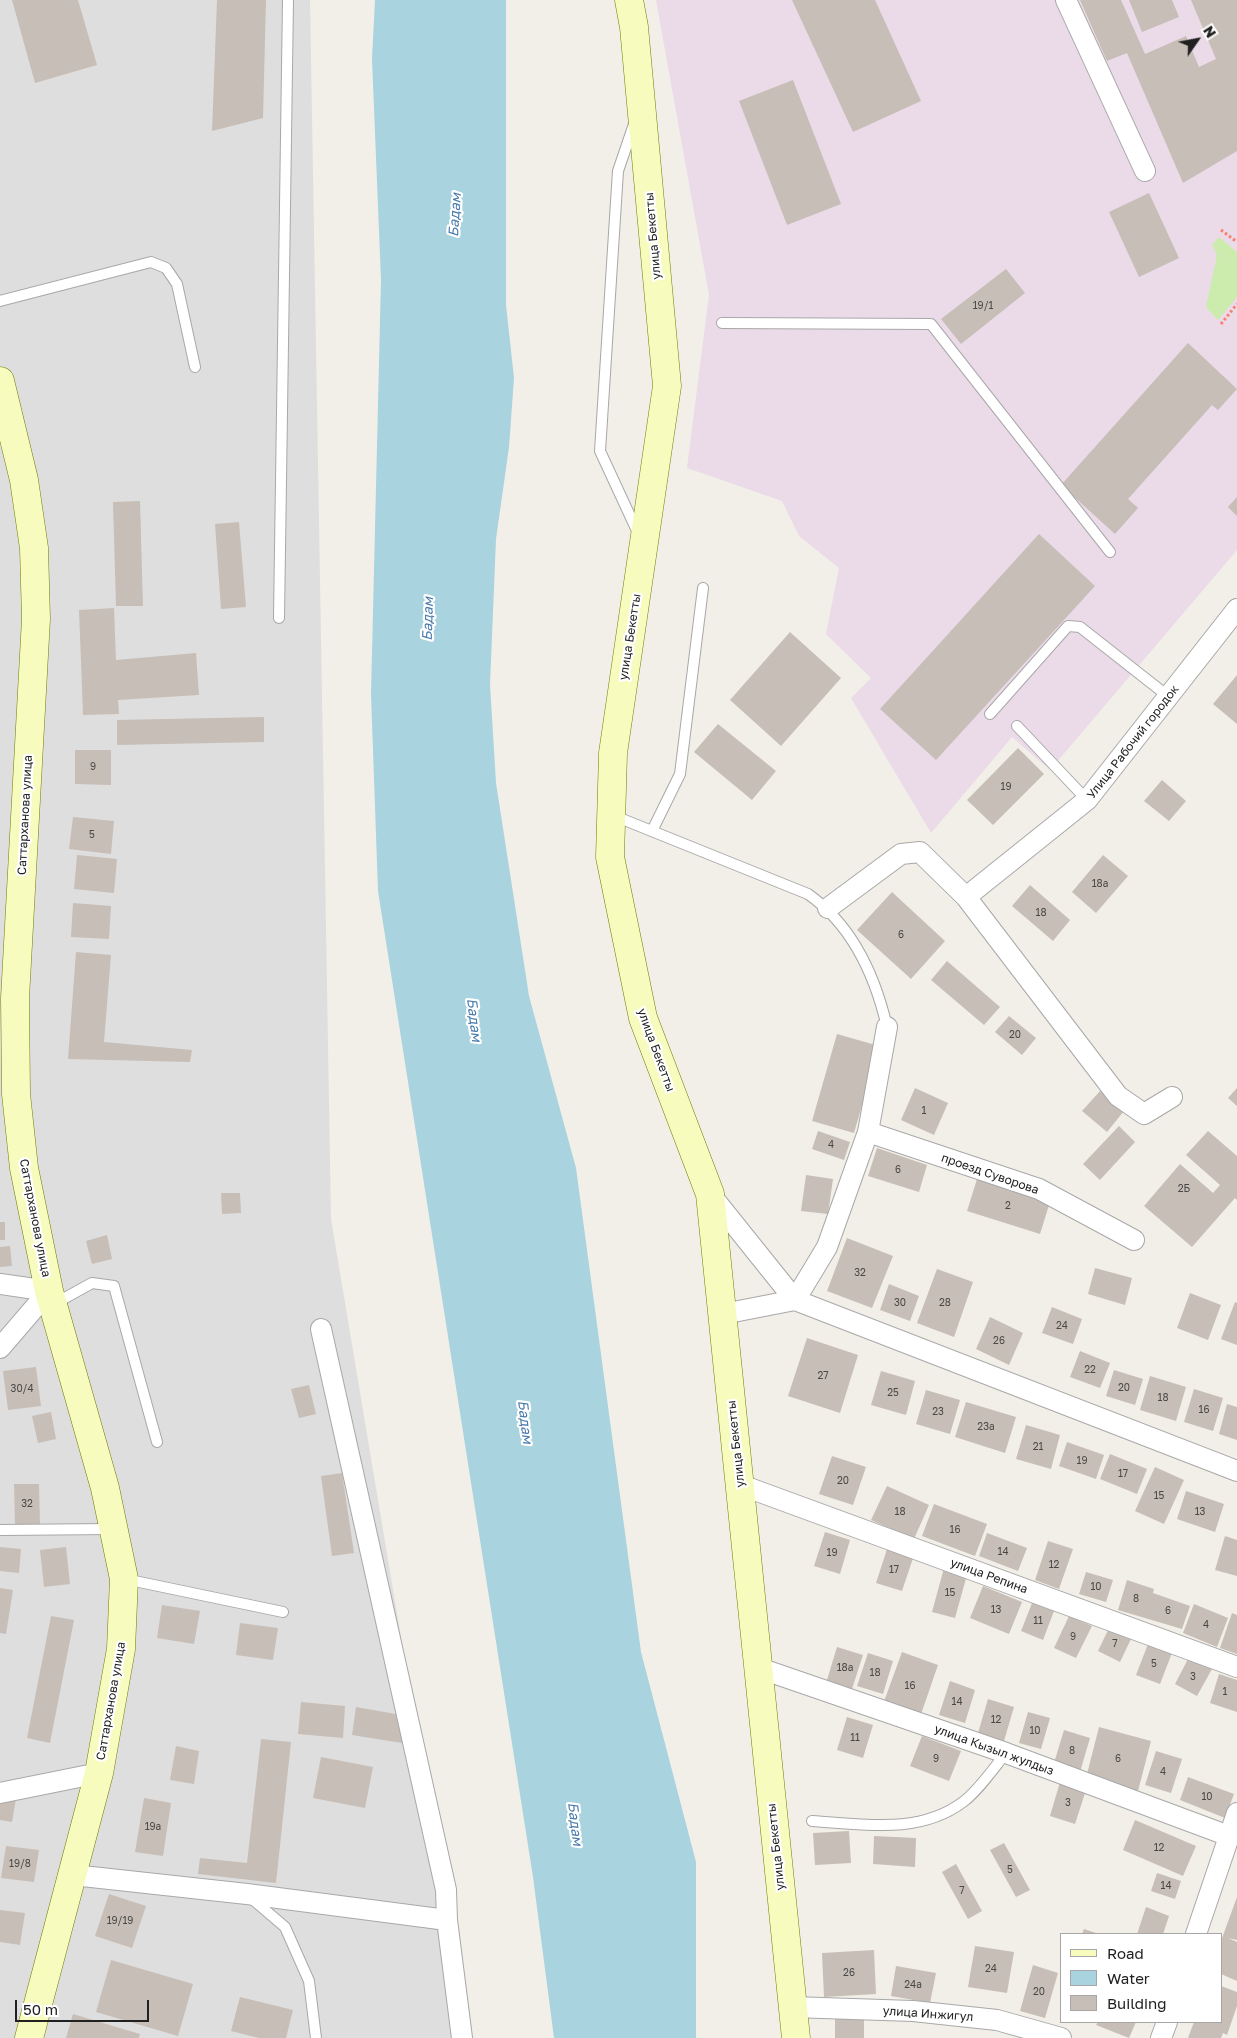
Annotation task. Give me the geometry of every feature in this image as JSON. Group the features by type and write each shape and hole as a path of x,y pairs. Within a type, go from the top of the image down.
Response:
{"street":[{"path":"1066,0 1145,171"},
{"name":"улица Бекетты","path":"632,1 667,386 613,753 610,857 642,1018 710,1194 796,2038"},
{"name":"Саттарханова улица","path":"0,381 24,480 34,548 36,619 15,998 16,1094 24,1168 51,1298 102,1479 124,1579 121,1649 99,1773 29,2038"},
{"name":"Улица Рабочий городок","path":"966,897 1088,800 1237,609"},
{"path":"828,908 901,854 920,852 966,897 1118,1096 1144,1114 1172,1097"},
{"path":"723,1314 795,1300 827,1247 868,1132 887,1027"},
{"name":"проезд Суворова","path":"868,1132 1039,1189 1134,1240"},
{"path":"710,1194 795,1300 1237,1471"},
{"path":"0,1284 51,1298"},
{"path":"0,1348 51,1298"},
{"path":"321,1329 446,1890 447,1920 462,2038"},
{"name":"улица Репина","path":"741,1484 1237,1667"},
{"name":"улица Кызыл жулдыз","path":"759,1668 1006,1753 1229,1836"},
{"path":"0,1793 99,1773"},
{"path":"1196,1933 1237,1813"},
{"path":"73,1875 247,1894 447,1920"},
{"name":"улица Инжигул","path":"792,2007 913,2011 997,2020 1061,2038"},
{"path":"1161,2038 1167,2023"}],"lane":[{"path":"279,618 288,0"},
{"path":"641,104 618,171 600,451 644,545"},
{"path":"0,301 151,262 166,268 177,284 195,367"},
{"path":"722,323 931,324 1110,552"},
{"path":"652,831 680,774 703,588"},
{"path":"990,714 1068,626 1080,627 1169,696"},
{"path":"1017,726 1088,800"},
{"path":"611,815 808,894 828,908 862,953 880,996 887,1027"},
{"path":"51,1298 92,1283 114,1286 158,1442"},
{"path":"0,1530 114,1529"},
{"path":"124,1579 284,1612"},
{"path":"812,1821 891,1826 928,1821 964,1802 1006,1753"},
{"path":"247,1894 285,1927 308,1981 316,2038"}],"path":[{"path":"1221,230 1237,242"},
{"path":"1221,324 1237,304"}],"shaded area":[{"path":"0,0 310,0 331,1219 468,2038 0,2038"},
{"path":"656,0 1237,0 1237,550 1050,770 1012,737 931,833 851,698 871,678 826,634 839,568 799,536 782,501 687,468 709,295"}],"green space":[{"path":"1219,237 1237,252 1237,297 1218,320 1206,307 1217,255 1212,245"}],"water":[{"name":"Бадам","path":"375,0 506,0 506,305 514,378 509,447 496,539 490,685 496,783 529,996 576,1168 641,1652 696,1862 696,2038 554,2038 533,1877 378,891 371,694 381,280 372,59"}],"building":[{"path":"12,0 78,0 97,65 35,83"},
{"path":"217,0 266,0 263,118 212,131"},
{"path":"792,0 875,0 921,101 853,132"},
{"path":"1080,0 1121,0 1145,54 1186,36 1199,67 1216,59 1191,0 1237,0 1237,151 1183,183 1127,53 1107,61"},
{"path":"1129,0 1172,0 1179,17 1142,32"},
{"path":"793,80 841,204 787,225 739,101"},
{"path":"1149,193 1179,258 1139,277 1109,212"},
{"path":"1006,269 1025,293 961,344 941,319"},
{"path":"1188,343 1237,389 1218,410 1212,405 1128,499 1138,508 1115,534 1061,485"},
{"path":"1237,497 1237,516 1228,507"},
{"path":"140,501 143,606 116,606 113,502"},
{"path":"239,522 246,607 221,609 215,524"},
{"path":"1039,534 1095,586 936,760 880,709"},
{"path":"114,608 116,660 196,653 199,695 118,700 119,714 83,715 79,610"},
{"path":"790,632 841,678 781,746 730,700"},
{"path":"1237,675 1237,724 1213,704"},
{"path":"264,717 264,742 117,745 117,720"},
{"path":"718,724 776,771 752,800 694,752"},
{"path":"1018,748 1044,774 993,825 967,800"},
{"path":"75,750 111,750 111,785 75,784"},
{"path":"1162,780 1186,801 1169,821 1144,801"},
{"path":"73,817 114,821 111,854 69,849"},
{"path":"77,855 117,859 114,893 74,889"},
{"path":"1103,855 1128,876 1096,913 1072,892"},
{"path":"1030,885 1070,920 1053,941 1012,906"},
{"path":"892,892 945,941 911,979 857,930"},
{"path":"73,903 111,906 109,939 71,937"},
{"path":"76,952 111,955 104,1042 192,1050 190,1062 68,1059"},
{"path":"947,961 1000,1007 984,1025 931,980"},
{"path":"1009,1016 1036,1038 1022,1055 995,1032"},
{"path":"837,1034 879,1046 854,1133 812,1121"},
{"path":"915,1088 948,1103 934,1135 901,1120"},
{"path":"1237,1088 1237,1106 1228,1098"},
{"path":"1100,1091 1124,1111 1107,1132 1082,1111"},
{"path":"1119,1126 1135,1142 1100,1180 1083,1164"},
{"path":"818,1131 850,1142 844,1160 812,1149"},
{"path":"1208,1131 1237,1156 1237,1200 1235,1198 1192,1247 1144,1206 1180,1164 1213,1193 1220,1185 1186,1155"},
{"path":"877,1148 927,1165 919,1192 868,1176"},
{"path":"806,1175 833,1179 828,1214 801,1211"},
{"path":"977,1179 1050,1202 1040,1234 967,1211"},
{"path":"221,1193 240,1193 241,1213 222,1214"},
{"path":"0,1222 5,1222 5,1240 0,1240"},
{"path":"107,1235 112,1259 92,1264 86,1241"},
{"path":"847,1238 893,1256 872,1308 827,1291"},
{"path":"10,1246 12,1266 0,1267 0,1247"},
{"path":"1095,1268 1132,1278 1125,1305 1088,1294"},
{"path":"937,1269 973,1282 954,1337 917,1323"},
{"path":"889,1284 919,1296 910,1321 880,1310"},
{"path":"1190,1293 1221,1305 1208,1340 1177,1328"},
{"path":"1235,1302 1237,1303 1237,1345 1221,1339"},
{"path":"1052,1307 1082,1319 1073,1344 1042,1333"},
{"path":"990,1317 1023,1333 1009,1365 976,1349"},
{"path":"807,1338 858,1355 840,1413 788,1396"},
{"path":"1080,1351 1110,1363 1100,1388 1070,1377"},
{"path":"36,1367 41,1406 8,1410 3,1371"},
{"path":"1114,1370 1143,1379 1135,1405 1106,1396"},
{"path":"881,1371 915,1381 906,1415 871,1405"},
{"path":"1150,1376 1186,1387 1176,1421 1140,1410"},
{"path":"309,1385 316,1414 299,1418 291,1389"},
{"path":"1194,1389 1223,1398 1213,1431 1184,1422"},
{"path":"926,1390 960,1400 950,1434 916,1424"},
{"path":"966,1402 1016,1417 1005,1453 955,1437"},
{"path":"1227,1404 1237,1407 1237,1440 1219,1434"},
{"path":"51,1412 56,1439 38,1443 32,1416"},
{"path":"1026,1425 1060,1435 1051,1469 1016,1459"},
{"path":"1067,1442 1104,1455 1096,1479 1059,1466"},
{"path":"1110,1454 1147,1469 1137,1494 1100,1479"},
{"path":"832,1456 866,1467 853,1505 819,1494"},
{"path":"1155,1467 1184,1480 1164,1524 1135,1511"},
{"path":"342,1473 354,1553 332,1556 321,1476"},
{"path":"14,1484 39,1484 40,1524 15,1524"},
{"path":"887,1486 929,1505 914,1539 871,1520"},
{"path":"1186,1491 1224,1504 1215,1532 1177,1519"},
{"path":"934,1504 987,1524 975,1556 922,1536"},
{"path":"825,1532 850,1540 840,1574 814,1566"},
{"path":"987,1533 1027,1548 1018,1571 979,1556"},
{"path":"1225,1536 1237,1540 1237,1576 1215,1570"},
{"path":"1048,1541 1073,1549 1059,1589 1035,1580"},
{"path":"0,1547 21,1549 19,1573 0,1571"},
{"path":"66,1547 70,1584 44,1587 40,1550"},
{"path":"887,1549 913,1558 902,1591 876,1583"},
{"path":"944,1568 967,1575 955,1618 932,1612"},
{"path":"1086,1572 1113,1580 1106,1602 1079,1594"},
{"path":"1127,1580 1154,1589 1153,1593 1190,1606 1182,1629 1118,1610"},
{"path":"983,1586 1022,1602 1009,1634 970,1618"},
{"path":"0,1588 13,1590 6,1634 0,1633"},
{"path":"1032,1603 1054,1611 1043,1640 1021,1631"},
{"path":"1194,1604 1228,1618 1217,1647 1183,1633"},
{"path":"162,1605 200,1611 194,1644 157,1638"},
{"path":"1232,1613 1237,1615 1237,1654 1220,1648"},
{"path":"51,1616 74,1620 50,1743 27,1738"},
{"path":"1069,1616 1092,1626 1076,1658 1054,1648"},
{"path":"240,1623 278,1628 273,1660 236,1655"},
{"path":"1110,1626 1132,1637 1120,1662 1098,1651"},
{"path":"1148,1644 1172,1653 1160,1684 1136,1675"},
{"path":"837,1647 863,1655 852,1689 827,1680"},
{"path":"902,1652 938,1665 919,1720 882,1707"},
{"path":"868,1653 893,1661 883,1694 857,1686"},
{"path":"1189,1657 1212,1669 1197,1696 1175,1684"},
{"path":"1219,1674 1237,1680 1237,1712 1210,1703"},
{"path":"950,1681 975,1690 965,1723 939,1715"},
{"path":"988,1699 1014,1707 1004,1741 978,1733"},
{"path":"301,1702 345,1706 343,1738 298,1734"},
{"path":"356,1707 407,1716 402,1743 352,1735"},
{"path":"1028,1712 1050,1718 1041,1749 1019,1743"},
{"path":"847,1717 873,1725 863,1758 837,1750"},
{"path":"1099,1727 1151,1741 1138,1791 1086,1778"},
{"path":"1064,1730 1090,1738 1080,1772 1054,1763"},
{"path":"922,1736 961,1751 949,1781 910,1766"},
{"path":"261,1739 291,1742 276,1883 198,1874 200,1858 247,1863"},
{"path":"176,1746 199,1751 194,1784 170,1780"},
{"path":"1156,1751 1182,1759 1171,1793 1145,1785"},
{"path":"321,1757 373,1767 365,1808 313,1798"},
{"path":"1188,1777 1234,1794 1225,1818 1180,1800"},
{"path":"1060,1782 1086,1790 1075,1824 1050,1816"},
{"path":"17,1793 12,1822 0,1820 0,1795"},
{"path":"144,1798 171,1803 163,1856 135,1852"},
{"path":"1135,1820 1196,1846 1183,1876 1123,1850"},
{"path":"849,1831 851,1863 815,1865 813,1833"},
{"path":"874,1836 916,1838 915,1867 873,1864"},
{"path":"1004,1843 1030,1890 1016,1897 990,1850"},
{"path":"6,1846 39,1850 34,1882 1,1878"},
{"path":"956,1864 982,1911 968,1919 942,1872"},
{"path":"1157,1873 1181,1881 1175,1899 1151,1891"},
{"path":"109,1894 146,1906 132,1948 95,1936"},
{"path":"1237,1897 1237,1940 1228,1938 1237,1942 1237,1981 1222,1974 1222,1938"},
{"path":"1146,1907 1169,1916 1163,1933 1137,1933"},
{"path":"0,1910 25,1913 20,1945 0,1942"},
{"path":"1084,1929 1096,1933 1082,1933"},
{"path":"975,1946 1014,1952 1007,1993 968,1987"},
{"path":"874,1950 876,1994 824,1997 822,1953"},
{"path":"111,1960 193,1984 178,2036 96,2012"},
{"path":"1033,1965 1058,1973 1045,2018 1020,2011"},
{"path":"896,1966 936,1973 930,2003 891,1996"},
{"path":"1222,1986 1237,1992 1237,2006 1227,2035 1223,2033 1221,2038 1188,2038 1194,2023 1222,2023"},
{"path":"240,1997 293,2010 286,2038 259,2038 231,2031"},
{"path":"73,2014 140,2034 139,2038 66,2038"},
{"path":"864,2016 864,2038 835,2038 835,2017"},
{"path":"1097,2023 1136,2023 1129,2038 1096,2025"}]}
